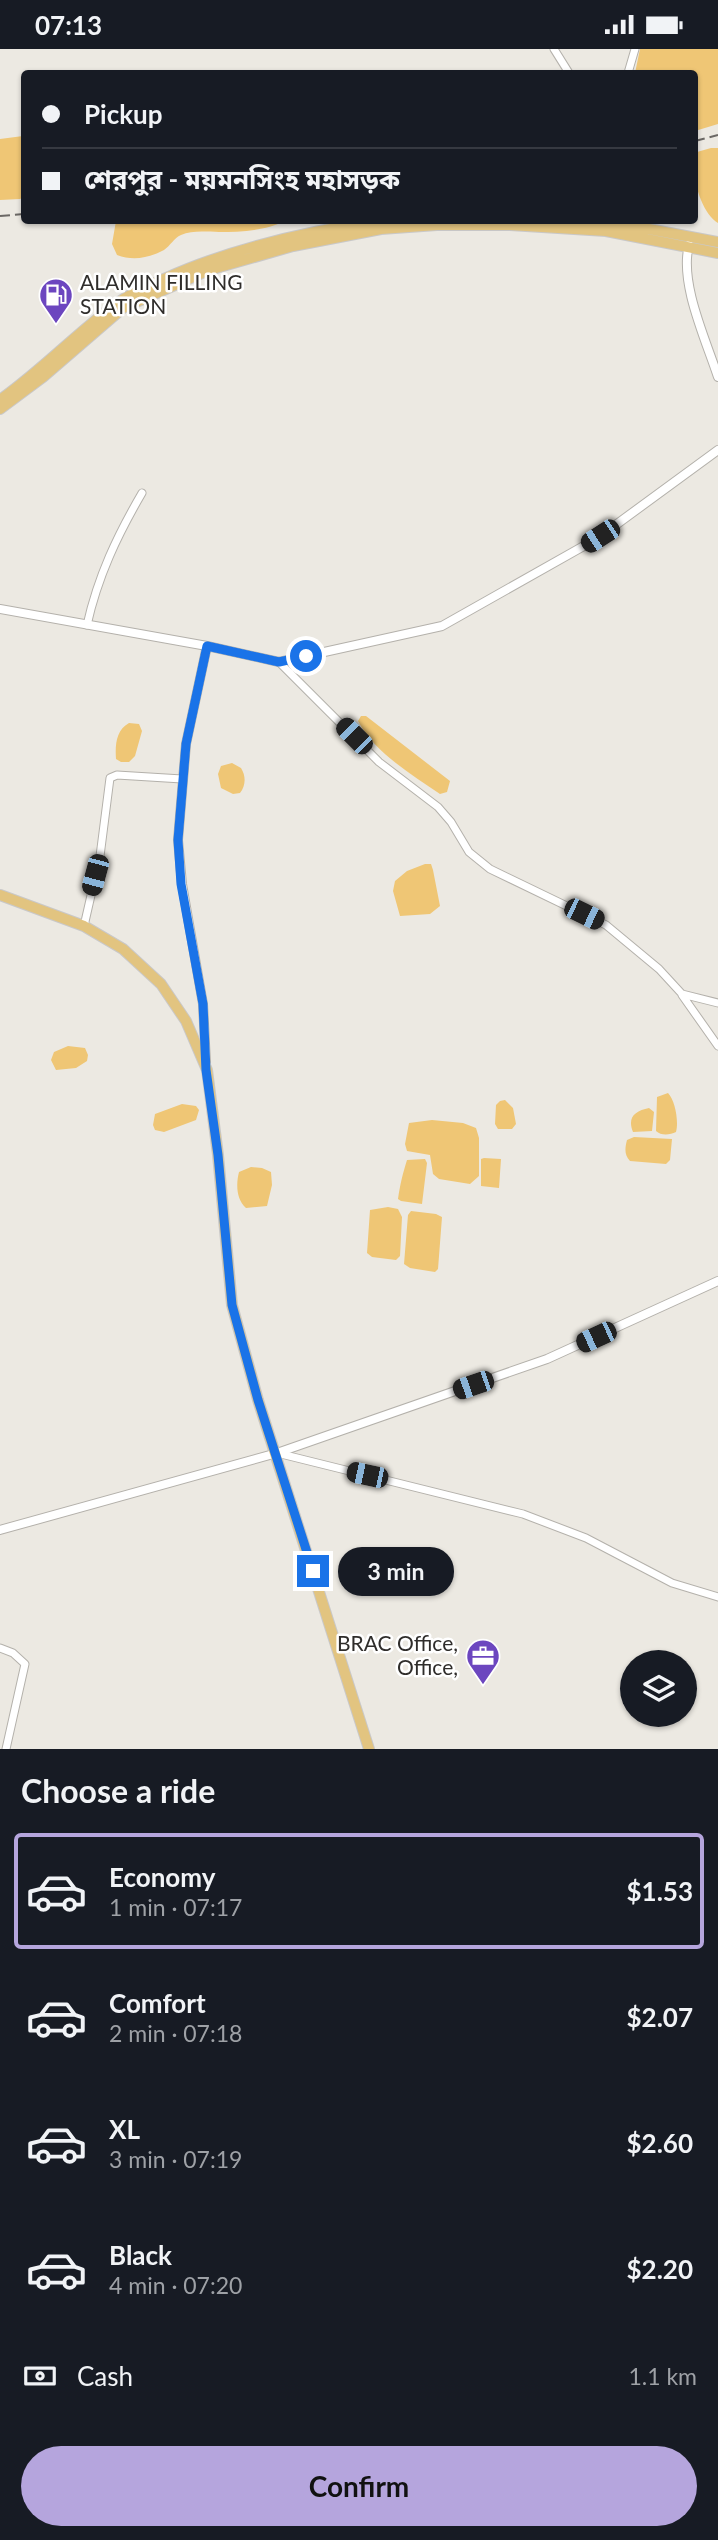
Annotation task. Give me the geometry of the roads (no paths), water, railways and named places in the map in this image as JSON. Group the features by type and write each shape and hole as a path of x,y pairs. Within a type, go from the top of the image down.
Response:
{"main road":[{"path":"3,394 116,304 147,287 219,257 289,238 361,224"},
{"path":"629,224 648,225 718,253"},
{"path":"0,409 43,377 123,308 209,270 293,246 381,229 437,225 510,225 606,231 691,243 718,242"},
{"path":"0,894 84,926 123,949 161,984 186,1021 206,1070 218,1155 232,1305 258,1400 369,1749"}],"street":[{"path":"554,49 567,70"},
{"path":"629,70 635,49"},
{"path":"691,243 687,270 692,297 718,377"},
{"path":"0,609 207,646 279,662 442,626 582,547 718,450"},
{"path":"87,625 96,586 110,552 142,493"},
{"path":"206,1070 203,1004 181,884 178,840 186,744 207,646"},
{"path":"279,662 379,762 438,807 476,859 490,869 606,925 659,969 682,994 718,1046"},
{"path":"84,926 100,856 110,778 117,775 182,779"},
{"path":"682,994 718,1003"},
{"path":"0,1530 276,1453 547,1359 718,1281"},
{"path":"276,1453 523,1514 586,1538 672,1583 718,1597"},
{"path":"0,1648 13,1653 25,1664 6,1749"}],"railway":[{"path":"698,140 718,135"},
{"path":"0,216 21,214"}],"place":[{"name":"ALAMIN FILLING STATION","path":"56,325"},
{"name":"BRAC Office, Office,","path":"483,1686"}]}
